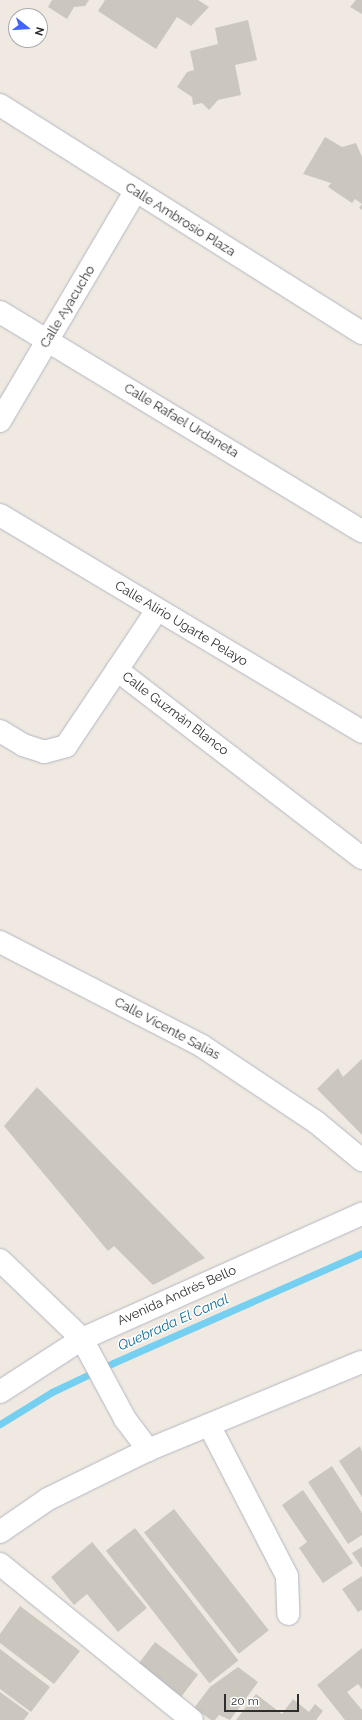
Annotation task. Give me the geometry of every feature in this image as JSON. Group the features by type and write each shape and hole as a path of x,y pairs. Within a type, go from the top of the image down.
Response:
{"street":[{"name":"Calle Ambrosio Plaza","path":"0,105 135,192 362,333"},
{"name":"Calle Ayacucho","path":"0,421 135,192"},
{"name":"Calle Rafael Urdaneta","path":"0,312 362,531"},
{"name":"Calle Alirio Ugarte Pelayo","path":"0,515 362,732"},
{"path":"117,670 157,610"},
{"name":"Calle Guzmán Blanco","path":"0,731 23,745 44,752 66,746 117,670 362,858"},
{"name":"Calle Vicente Salías","path":"0,942 202,1046 316,1122 362,1160"},
{"name":"Avenida Andrés Bello","path":"0,1392 82,1339 362,1214"},
{"path":"0,1260 82,1339 99,1367 125,1419 148,1450"},
{"path":"0,1532 48,1499 148,1450 362,1362"},
{"path":"209,1425 287,1576 288,1614"},
{"path":"0,1564 192,1720"}],"building":[{"path":"52,0 89,0 85,6 74,7 67,19 48,7"},
{"path":"105,0 198,0 209,7 191,26 177,17 156,49 98,11"},
{"path":"356,0 362,0 362,14 350,7"},
{"path":"248,20 257,60 235,65 241,95 218,100 209,110 202,103 193,105 192,97 177,87 187,72 194,70 190,51 218,44 215,28"},
{"path":"325,137 342,147 356,143 362,157 362,204 355,199 352,203 328,187 331,183 303,174"},
{"path":"362,1059 362,1135 317,1089 338,1068 343,1077"},
{"path":"37,1087 205,1258 153,1285 114,1246 108,1251 4,1126"},
{"path":"360,1446 362,1452 362,1497 339,1461"},
{"path":"332,1466 362,1513 362,1535 348,1544 308,1482"},
{"path":"303,1490 353,1563 323,1583 299,1548 307,1542 282,1505"},
{"path":"174,1509 269,1630 239,1654 144,1532"},
{"path":"135,1528 238,1660 209,1683 106,1551"},
{"path":"92,1542 147,1608 118,1632 87,1594 74,1605 51,1577"},
{"path":"362,1547 362,1568 352,1553"},
{"path":"362,1576 362,1610 358,1612 342,1589"},
{"path":"20,1606 80,1651 54,1684 0,1643 0,1634"},
{"path":"155,1642 198,1674 181,1697 138,1664"},
{"path":"362,1648 362,1689 358,1684 347,1692 362,1710 362,1720 345,1720 317,1685"},
{"path":"0,1649 50,1687 31,1712 0,1689"},
{"path":"238,1667 258,1682 230,1720 219,1715 215,1720 211,1720 194,1708 210,1687"},
{"path":"0,1692 29,1713 24,1720 0,1720"},
{"path":"256,1694 282,1714 293,1699 309,1712 315,1704 323,1711 316,1720 236,1720"}],"waterway":[{"name":"Quebrada El Canal","path":"0,1424 52,1392 113,1363 362,1253"}]}
